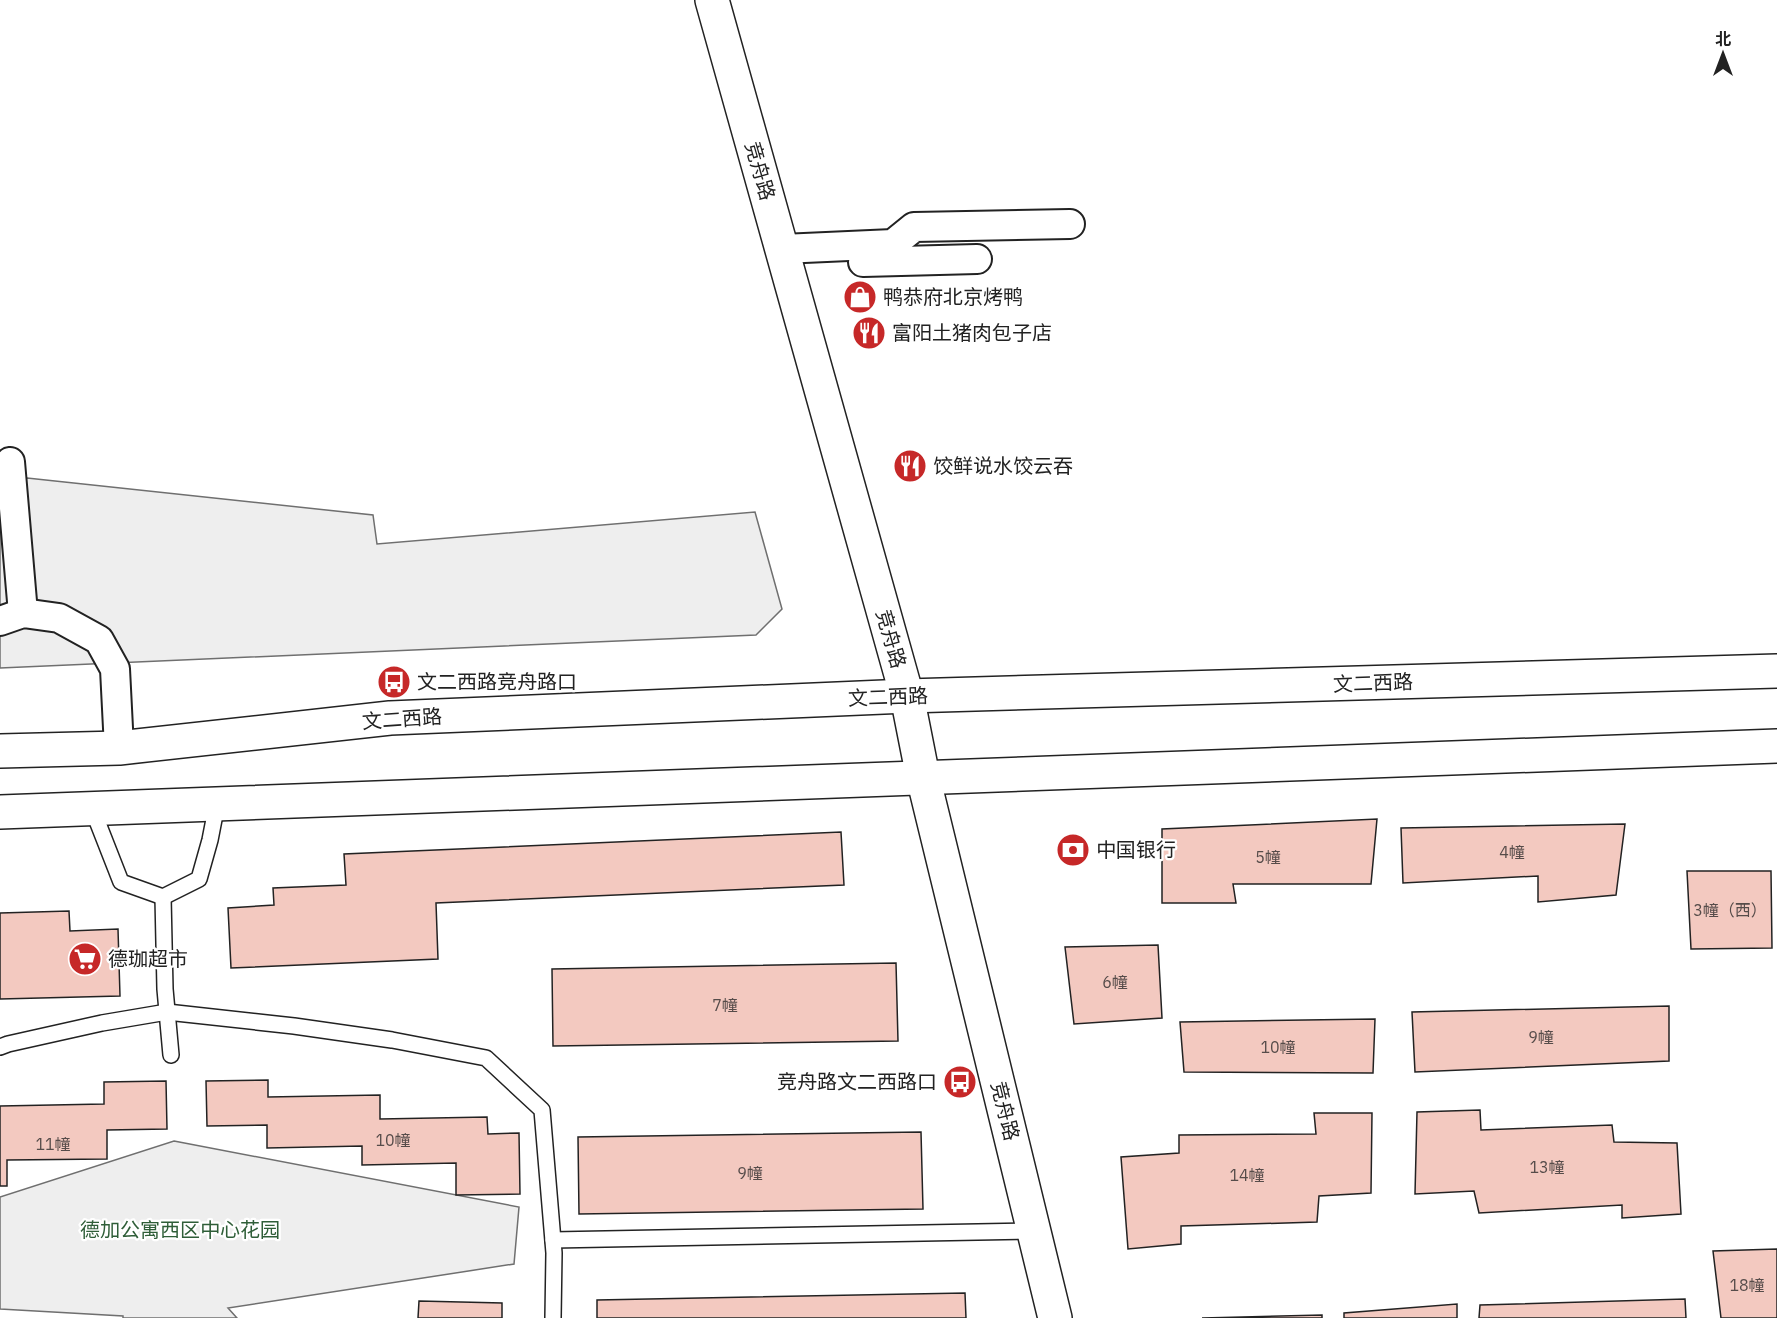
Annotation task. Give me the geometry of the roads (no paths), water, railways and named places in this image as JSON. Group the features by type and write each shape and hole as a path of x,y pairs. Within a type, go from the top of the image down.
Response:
{"main road":[{"name":"竞舟路","path":"712,0 907,696 923,777 1056,1318"},
{"name":"文二西路","path":"0,751 118,748 390,718 907,696 1777,671"},
{"path":"0,812 1777,746"}],"street":[{"path":"784,257 893,244 914,227 1070,224"},
{"path":"784,257 977,259"},
{"path":"10,462 12,617 59,618 99,640 115,669 118,748"}],"lane":[{"path":"92,808 121,882 163,897 199,879 217,804"},
{"path":"163,897 163,936 171,1055"},
{"path":"0,1047 102,1023 167,1012 381,1038 486,1058 542,1110 553,1240 553,1318"},
{"path":"553,1240 1034,1231"}],"place":[{"name":"鸭恭府北京烤鸭","path":"860,297"},
{"name":"富阳土猪肉包子店","path":"869,333"},
{"name":"饺鲜说水饺云吞","path":"910,466"},
{"name":"文二西路竞舟路口","path":"394,682"},
{"name":"中国银行","path":"1073,850"},
{"name":"德珈超市","path":"85,959"},
{"name":"竞舟路文二西路口","path":"960,1082"}],"park label":[{"name":"德加公寓西区中心花园","path":"180,1230"}]}
